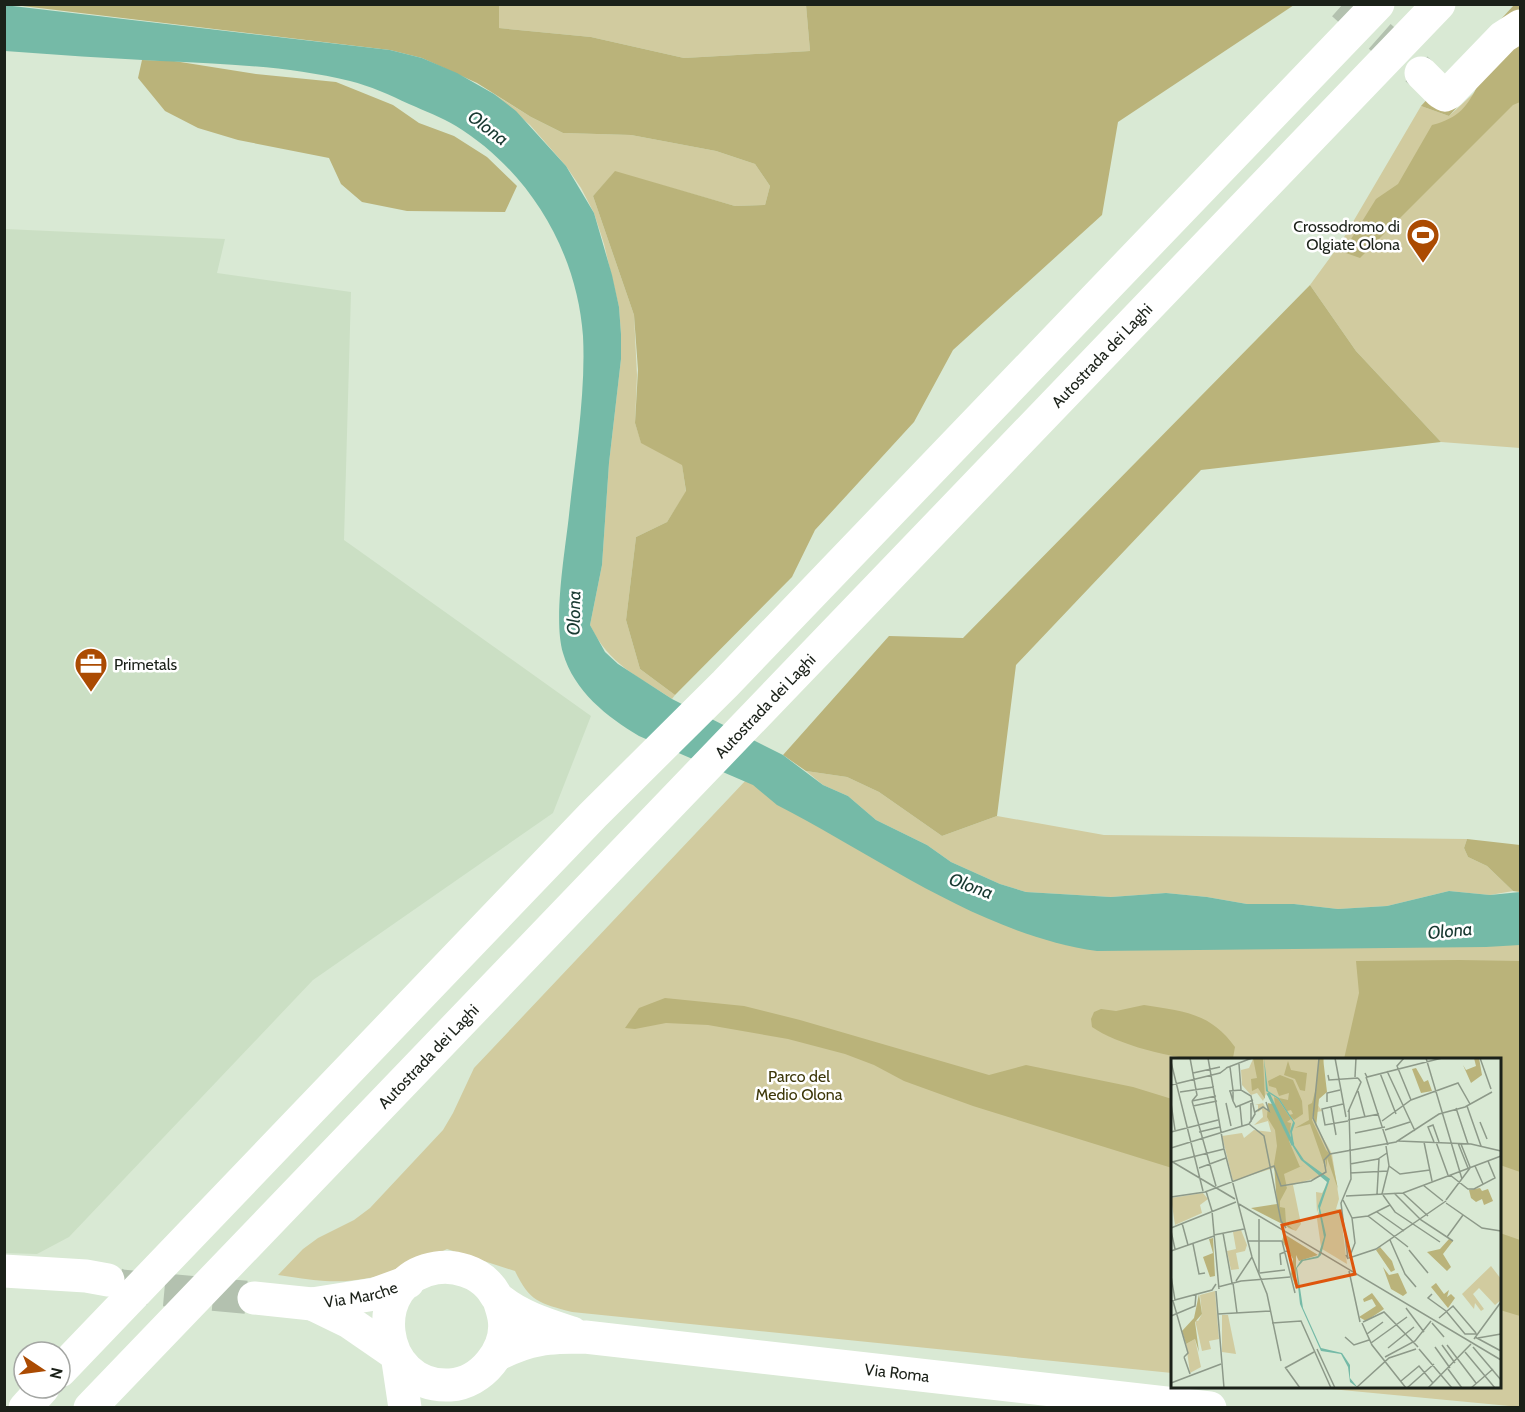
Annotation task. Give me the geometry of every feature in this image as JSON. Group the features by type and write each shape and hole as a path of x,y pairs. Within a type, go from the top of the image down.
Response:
{"main road":[{"path":"72,1358 593,815 725,684 1378,4"},
{"name":"Autostrada dei Laghi","path":"90,1407 1439,4"},
{"path":"1421,73 1440,93 1449,93 1503,37 1521,26"},
{"name":"Via Roma","path":"585,1337 532,1319 499,1300 488,1284 473,1273 455,1267 436,1268 418,1274 408,1282 402,1287 392,1304 387,1323 390,1343 396,1357 413,1375 431,1383 442,1400 451,1385 469,1380 516,1345 549,1337 585,1337 1210,1407"},
{"path":"4,1271 86,1276 104,1285 4,1286"},
{"name":"Via Marche","path":"254,1298 312,1304 368,1295 408,1282"},
{"path":"474,1407 474,1391 504,1337 504,1318 499,1300"},
{"name":"Via Marche","path":"312,1304 349,1322 396,1357"},
{"path":"396,1357 405,1407"}],"shaded area":[{"path":"14,5 499,5 499,28 591,37 684,58 810,51 806,5 1294,5 1118,122 1102,215 953,350 914,422 815,530 792,577 675,695 640,669 626,620 636,537 667,522 686,491 682,465 641,443 635,423 638,370 634,315 593,196 615,171 735,206 765,205 770,186 755,164 716,151 631,135 563,133 531,117 477,83 422,58 390,50"},
{"path":"1514,5 1520,5 1520,102 1513,105 1360,258 1343,252 1376,199 1398,184 1432,125 1456,115 1466,105 1479,83 1449,116 1421,106"},
{"path":"142,60 174,61 256,74 336,82 393,105 419,123 454,136 487,157 517,186 505,212 407,211 362,202 341,184 329,158 238,140 198,128 165,111 138,78"},
{"path":"5,229 225,239 217,273 351,292 344,540 591,716 553,813 313,980 69,1237 37,1254 4,1253"},
{"path":"1310,285 1356,351 1441,442 1201,470 1016,665 997,816 942,836 879,792 847,777 806,771 783,755 889,636 963,638"},
{"path":"1467,839 1520,845 1520,892 1513,891 1487,866 1468,857 1464,848"},
{"path":"1356,961 1520,961 1520,1172 1501,1165 1501,1058 1344,1058 1359,993"},
{"path":"665,998 744,1006 989,1075 1026,1065 1133,1087 1171,1099 1171,1168 973,1106 904,1081 874,1065 845,1054 788,1039 708,1025 666,1023 635,1029 625,1028 639,1008"},
{"path":"1144,1005 1184,1012 1206,1020 1226,1036 1235,1047 1233,1058 1188,1058 1160,1053 1121,1042 1092,1027 1091,1019 1094,1012 1101,1009 1116,1011"},
{"path":"1501,1233 1520,1240 1520,1316 1501,1310"}],"green space":[{"path":"499,5 806,5 810,51 684,58 591,37 499,28"},
{"name":"Crossodromo di Olgiate Olona","path":"1520,51 1520,448 1441,442 1356,351 1310,285 1340,244 1421,106 1449,116"},
{"path":"494,94 531,117 563,133 631,135 716,151 755,164 770,186 765,205 735,206 615,172 593,196 634,315 637,375 635,423 641,442 682,464 686,492 667,522 636,537 626,620 640,669 675,695 672,699 615,660 590,625 602,565 609,463 621,359 619,307 604,244 594,213 566,166 530,125"},
{"path":"806,771 847,777 879,792 942,836 997,816 1104,835 1467,839 1464,848 1468,857 1487,866 1513,891 1490,895 1449,891 1387,906 1338,909 1294,904 1247,904 1166,893 1111,897 1026,892 1000,884 951,862 927,845 876,820 848,796 823,785"},
{"name":"Parco del Medio Olona","path":"747,779 1026,916 1520,910 1520,1407 1320,1388 1501,1388 1501,1058 1171,1058 1171,1373 572,1312 537,1300 526,1289 515,1271 447,1249 403,1268 357,1280 325,1281 278,1275 303,1249 318,1238 354,1220 370,1208 443,1130 474,1068"}],"water":[{"name":"Olona","path":"4,5 390,50 422,58 457,73 494,94 516,111 566,166 594,213 619,307 621,359 609,463 602,565 590,625 605,652 618,664 672,699 783,755 823,785 848,796 876,820 927,845 951,862 1000,884 1026,892 1111,897 1166,893 1247,904 1294,904 1338,909 1387,906 1449,891 1490,895 1520,892 1520,945 1097,951 1054,942 1012,928 932,892 777,805 753,785 639,736 615,720 583,691 568,667 560,639 559,604 577,448 584,358 583,336 579,304 571,274 545,216 527,190 482,144 456,126 365,85 327,76 256,66 5,51"}],"tunnel":[{"path":"1343,4 1421,73"},
{"path":"116,1284 254,1298"}],"place":[{"name":"Crossodromo di Olgiate Olona","path":"1423,264"},
{"name":"Primetals","path":"91,693"}]}
